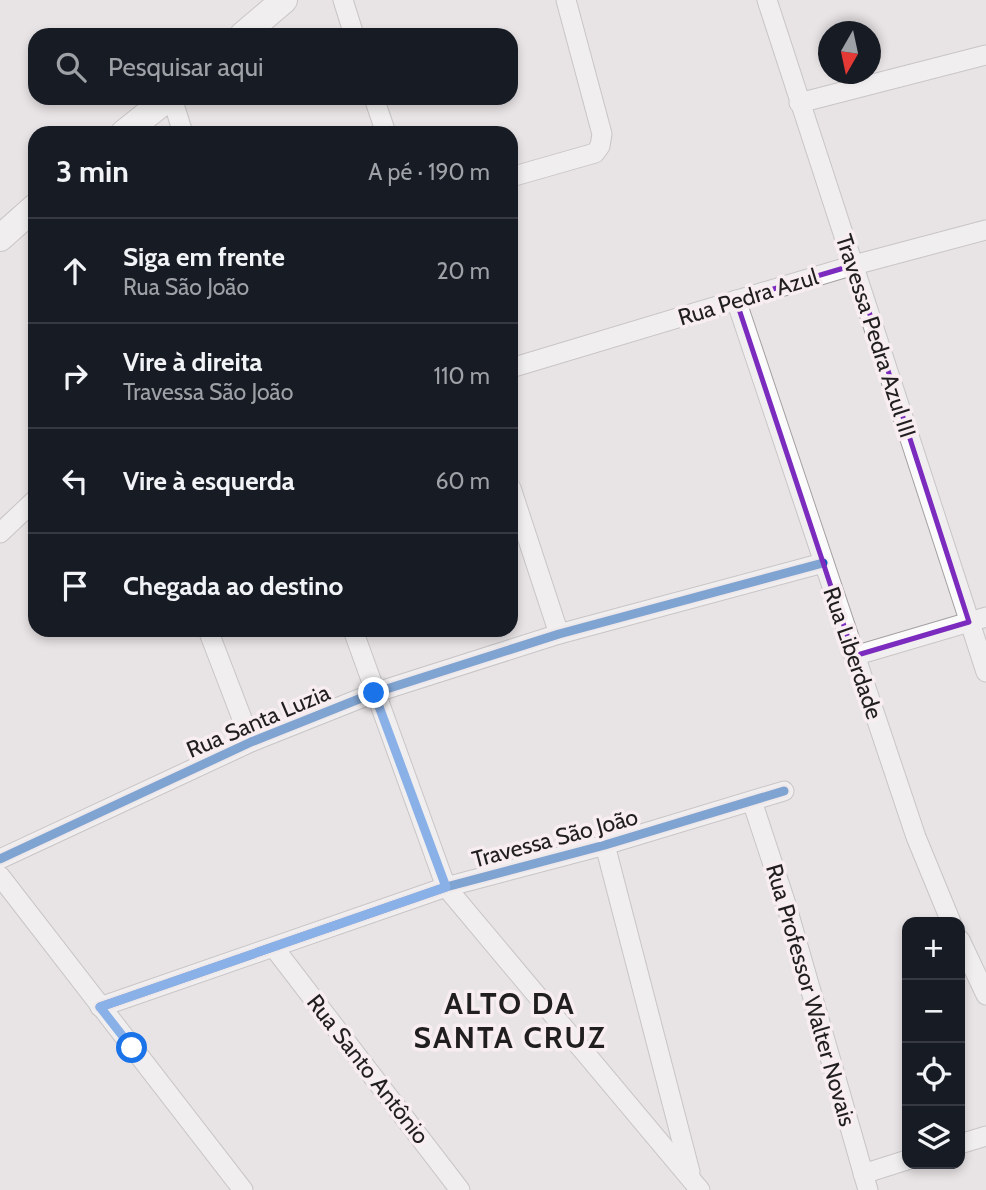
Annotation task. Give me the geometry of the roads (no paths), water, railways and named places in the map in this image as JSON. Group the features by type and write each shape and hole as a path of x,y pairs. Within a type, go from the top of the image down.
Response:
{"main road":[{"path":"251,28 284,0"},
{"path":"133,126 161,105"},
{"path":"0,237 28,213"}],"street":[{"path":"343,0 352,28"},
{"path":"518,175 594,153 600,146 602,134 565,0"},
{"name":"Travessa Pedra Azul III","path":"767,0 799,103 977,619 986,672"},
{"path":"799,103 986,55"},
{"path":"173,105 180,126"},
{"path":"376,105 384,126"},
{"name":"Rua Pedra Azul","path":"518,366 854,265 986,230"},
{"name":"Rua Liberdade","path":"736,300 916,837 949,917"},
{"path":"0,533 28,507"},
{"path":"518,509 559,634"},
{"name":"Rua Santa Luzia","path":"0,859 251,742 374,693 559,634 823,563"},
{"path":"854,656 977,619"},
{"path":"211,637 251,742"},
{"path":"354,637 446,887 696,1183"},
{"name":"Travessa São João","path":"100,1007 275,949 446,887 605,845 784,791"},
{"name":"Rua Professor Walter Novais","path":"752,801 786,904 865,1182"},
{"path":"605,845 696,1183"},
{"path":"0,876 243,1190"},
{"name":"Rua Santo Antônio","path":"275,949 460,1190"},
{"path":"965,951 986,995"},
{"path":"965,1142 986,1136"},
{"path":"865,1182 902,1163"}],"district":[{"name":"ALTO DA SANTA CRUZ","path":"510,1021"}]}
